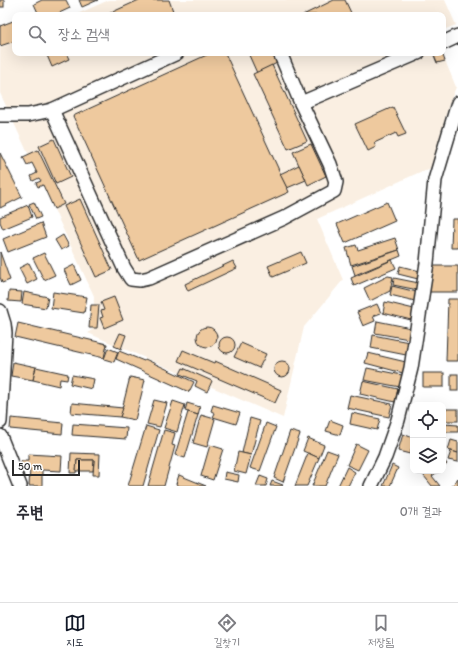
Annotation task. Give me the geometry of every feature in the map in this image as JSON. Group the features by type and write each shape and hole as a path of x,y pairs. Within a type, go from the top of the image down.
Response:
{"street":[{"path":"446,42 458,36"},
{"path":"4,115 28,115 52,110 170,56"},
{"path":"52,110 124,268 131,279 140,280 149,278 284,218 334,191 336,182 330,164 281,56"},
{"path":"301,102 411,56"},
{"path":"371,486 385,457 398,420 410,368 427,263 435,180 458,103"},
{"path":"0,311 5,333 0,422"},
{"path":"0,436 20,486"}],"shaded area":[{"path":"109,0 445,0 456,25 446,29 446,12 82,12"},
{"path":"12,42 12,56 443,56 456,87 448,107 432,168 420,172 317,219 343,280 304,327 283,418 88,333 93,329 94,296 0,93 0,47"}],"building":[{"path":"0,0 4,0 4,7 0,7"},
{"path":"42,0 66,0 70,8 61,12 38,12 34,4"},
{"path":"79,0 98,0 82,7"},
{"path":"139,0 169,0 173,11 171,12 113,12"},
{"path":"334,0 345,0 351,12 309,12"},
{"path":"12,21 12,42 0,46 0,26"},
{"path":"47,56 68,56 69,59 52,67"},
{"path":"204,56 226,56 289,192 139,260 73,116"},
{"path":"249,56 274,56 277,63 257,73"},
{"path":"434,56 443,56 445,61 437,63"},
{"path":"272,65 307,141 288,149 253,74"},
{"path":"393,107 406,134 398,137 396,133 374,143 376,147 368,151 355,124"},
{"path":"54,139 71,177 56,184 39,146"},
{"path":"311,144 326,176 308,185 293,152"},
{"path":"38,150 64,204 54,209 43,185 38,187 36,183 41,181 39,178 33,181 31,176 37,173 32,163 27,165 23,157"},
{"path":"0,153 22,197 0,208"},
{"path":"299,165 306,180 287,188 280,174"},
{"path":"80,199 112,270 96,277 64,206"},
{"path":"34,202 41,217 36,219 29,204"},
{"path":"387,202 395,221 345,243 337,224"},
{"path":"28,205 32,217 3,229 0,222 0,217"},
{"path":"452,219 458,219 458,248 451,248"},
{"path":"41,223 46,237 8,252 3,239"},
{"path":"63,235 69,246 61,250 55,240"},
{"path":"395,238 399,250 351,265 346,248 356,245 358,250"},
{"path":"399,250 401,256 355,275 352,266"},
{"path":"0,252 10,280 2,283 0,277"},
{"path":"301,252 306,263 273,277 268,266"},
{"path":"44,253 55,275 44,280 33,258"},
{"path":"392,260 396,268 354,286 351,278"},
{"path":"233,261 237,268 188,291 185,284"},
{"path":"29,263 37,279 27,284 19,268"},
{"path":"74,265 81,280 71,285 64,270"},
{"path":"400,266 420,271 418,279 398,274"},
{"path":"430,266 458,266 458,292 429,292"},
{"path":"388,276 393,277 390,291 370,301 364,288"},
{"path":"394,278 419,283 418,290 393,285"},
{"path":"392,286 417,292 415,301 390,295"},
{"path":"9,291 22,292 21,302 8,301"},
{"path":"24,292 48,297 46,308 22,304"},
{"path":"53,292 87,297 84,313 51,308"},
{"path":"114,297 123,320 104,328 100,318 103,317 101,311 104,310 101,302"},
{"path":"448,299 458,299 458,361 446,361"},
{"path":"385,302 414,309 411,320 383,313"},
{"path":"377,304 381,313 373,316 375,321 363,326 357,312"},
{"path":"91,305 99,305 97,328 89,328"},
{"path":"377,321 411,328 409,339 375,333"},
{"path":"18,323 107,344 104,358 15,337"},
{"path":"207,327 214,330 217,337 214,344 207,347 200,344 197,337 200,330"},
{"path":"120,333 126,335 121,349 114,346"},
{"path":"373,335 409,342 406,355 371,348"},
{"path":"224,337 230,337 235,342 233,351 230,353 224,353 219,348 219,342"},
{"path":"241,343 266,354 259,368 234,357"},
{"path":"108,348 118,352 114,362 104,359"},
{"path":"183,350 214,363 215,361 281,390 275,403 178,361"},
{"path":"119,351 144,361 145,359 194,382 189,392 116,359"},
{"path":"368,353 406,362 403,373 365,363"},
{"path":"282,361 288,363 290,369 288,375 282,377 276,375 274,369 276,363"},
{"path":"13,362 36,367 33,380 11,376"},
{"path":"36,367 68,374 67,380 60,379 59,386 33,380"},
{"path":"183,368 212,381 207,392 195,386 197,381 180,374"},
{"path":"367,368 402,375 400,387 364,380"},
{"path":"423,373 444,373 444,387 423,387"},
{"path":"451,374 458,374 458,391 451,391"},
{"path":"72,375 94,379 92,389 70,384"},
{"path":"130,377 145,380 135,420 120,417"},
{"path":"363,381 398,389 395,402 360,394"},
{"path":"350,395 392,404 389,417 347,408"},
{"path":"154,400 167,403 160,427 147,424"},
{"path":"173,401 185,405 177,432 164,428"},
{"path":"72,403 123,408 120,417 71,413"},
{"path":"187,403 200,407 198,415 185,411"},
{"path":"213,405 240,413 236,424 213,417 215,413 211,411"},
{"path":"446,409 458,409 458,421 446,421"},
{"path":"188,412 198,415 185,458 175,455"},
{"path":"352,413 380,419 377,430 350,424"},
{"path":"201,415 215,419 207,447 193,443"},
{"path":"11,418 63,423 62,434 10,429"},
{"path":"250,418 260,421 251,455 242,453"},
{"path":"330,420 343,425 340,435 326,431"},
{"path":"266,423 276,427 260,471 250,468"},
{"path":"73,424 127,428 126,439 72,435"},
{"path":"446,424 458,425 458,432 446,432"},
{"path":"146,426 159,430 143,486 128,486"},
{"path":"164,430 175,433 172,445 175,446 164,486 148,486"},
{"path":"290,431 300,434 283,482 274,478"},
{"path":"403,434 410,437 410,454 398,451"},
{"path":"308,438 324,445 319,458 303,451"},
{"path":"451,440 458,442 458,453 448,450"},
{"path":"356,444 368,450 358,470 347,465"},
{"path":"210,445 223,449 213,480 201,476"},
{"path":"327,450 338,454 325,486 312,486"},
{"path":"451,451 458,453 458,462 448,460"},
{"path":"238,452 251,455 246,474 234,471"},
{"path":"71,453 100,454 99,475 93,475 94,460 77,460 76,473 70,473"},
{"path":"308,453 319,458 307,486 295,486"},
{"path":"28,454 62,456 61,471 42,470 42,486 29,486 30,468 21,468 21,461 28,461"},
{"path":"77,460 94,460 93,471 76,471"},
{"path":"392,465 398,468 390,486 383,486"},
{"path":"347,467 355,472 348,486 338,486"},
{"path":"225,472 239,475 238,482 224,479"},
{"path":"422,474 435,474 432,476 440,486 432,486"},
{"path":"179,475 206,486 180,486 176,484"},
{"path":"260,476 268,479 266,486 256,486"},
{"path":"458,478 458,486 452,486"},
{"path":"272,481 283,485 270,486"}]}
